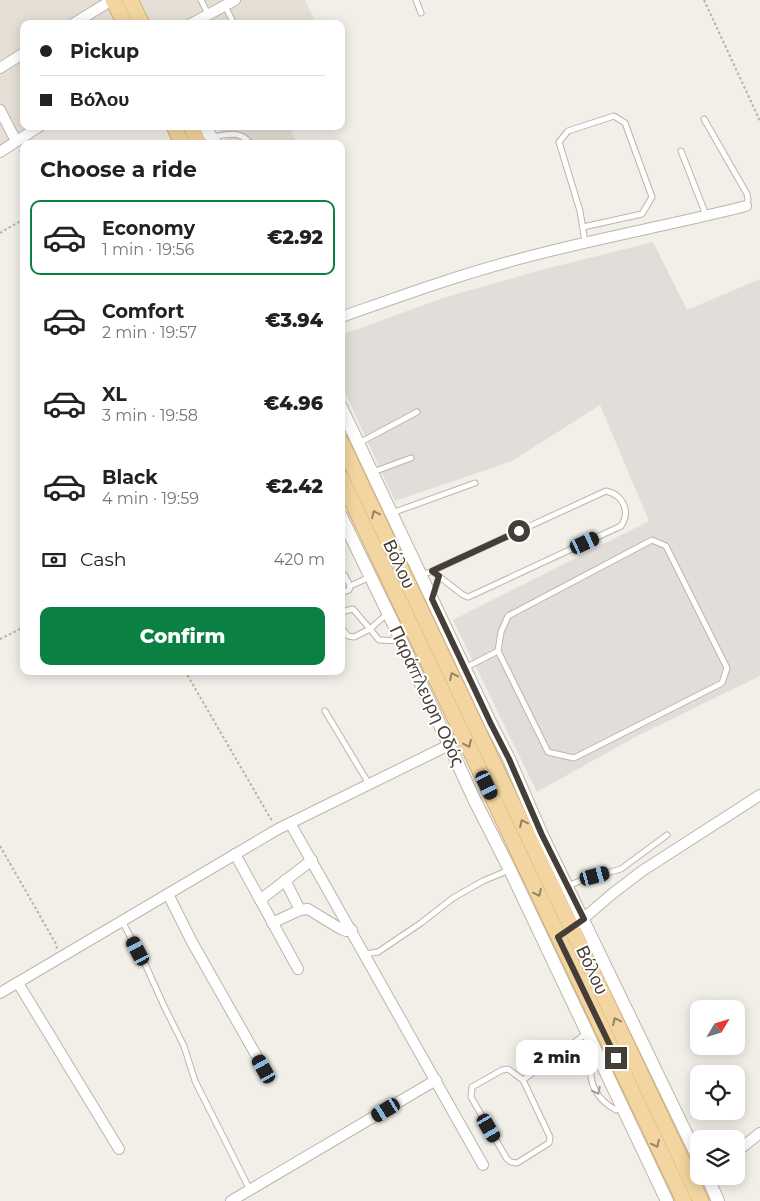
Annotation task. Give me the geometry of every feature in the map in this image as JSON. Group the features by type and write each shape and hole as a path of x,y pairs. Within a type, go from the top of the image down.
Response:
{"main road":[{"path":"113,0 123,20"},
{"path":"130,0 140,20"},
{"name":"Βόλου","path":"345,450 578,923 701,1201"},
{"name":"Βόλου","path":"345,487 628,1112 684,1201"}],"street":[{"path":"80,20 113,0"},
{"path":"198,20 230,3"},
{"path":"0,68 20,56"},
{"path":"0,110 16,141"},
{"path":"0,152 34,130"},
{"path":"345,316 511,261 585,242 746,206"},
{"path":"345,415 392,513 427,573 432,599 509,759 542,835 568,886 578,923 690,1142"},
{"name":"Παράπλευρη Οδός","path":"345,524 510,870 552,942 587,1033 628,1112 668,1201"},
{"path":"0,993 278,829 449,745"},
{"path":"552,942 642,871 760,795"},
{"path":"290,823 483,1165"},
{"path":"235,854 298,969"},
{"path":"260,900 312,860"},
{"path":"284,880 300,910"},
{"path":"168,894 192,942 264,1069"},
{"path":"272,922 300,910 312,910 344,931 352,930"},
{"path":"18,983 119,1148"},
{"path":"231,1201 436,1080"},
{"path":"745,1145 760,1133"},
{"path":"710,1185 718,1201"}],"lane":[{"path":"201,0 208,14"},
{"path":"416,0 421,13"},
{"path":"230,3 233,20"},
{"path":"583,227 642,214 652,197 625,123 614,116 568,131 559,142 583,227 585,242"},
{"path":"704,119 747,194 746,206"},
{"path":"208,136 237,134 247,140"},
{"path":"681,152 706,216"},
{"path":"358,443 417,412"},
{"path":"372,473 411,458"},
{"path":"392,513 475,483"},
{"path":"606,491 615,494 624,504 626,513 621,526 477,594 463,596 439,576 427,573 606,491"},
{"path":"652,540 666,546 727,668 722,683 574,758 548,752 498,651 501,632 508,616 652,540"},
{"path":"345,576 350,586"},
{"path":"432,599 439,576"},
{"path":"345,592 349,590 350,586 370,577"},
{"path":"345,611 353,609 379,640 402,641"},
{"path":"345,633 348,636 354,637 370,629 388,613"},
{"path":"465,668 498,651"},
{"path":"325,711 369,784"},
{"path":"568,886 582,880 622,869 667,835"},
{"path":"365,954 378,952 421,923 453,898 483,881 510,870"},
{"path":"122,921 146,966 184,1046 195,1081 250,1190"},
{"path":"522,1080 587,1033"},
{"path":"592,1064 590,1077 600,1099 606,1105 628,1112"},
{"path":"508,1069 522,1080 550,1137 549,1143 517,1162 511,1162 507,1159 471,1097 471,1092 472,1087 502,1070 508,1069"}],"path":[{"path":"704,0 760,121"},
{"path":"0,233 20,221"},
{"path":"0,639 20,629"},
{"path":"187,675 240,768 278,829"},
{"path":"0,846 56,944 59,959"}],"shaded area":[{"path":"0,0 305,0 314,20 20,20 20,130 36,130 0,155"},
{"path":"219,130 294,130 291,132 296,140 225,140"},
{"path":"653,242 687,310 760,279 760,676 635,737 537,792 453,620 649,521 600,405 512,461 395,501 345,393 345,334 446,297 541,270"}],"route":[{"path":"519,531 432,571 439,576 432,599 509,759 542,835 584,919 558,937 616,1058"}]}
